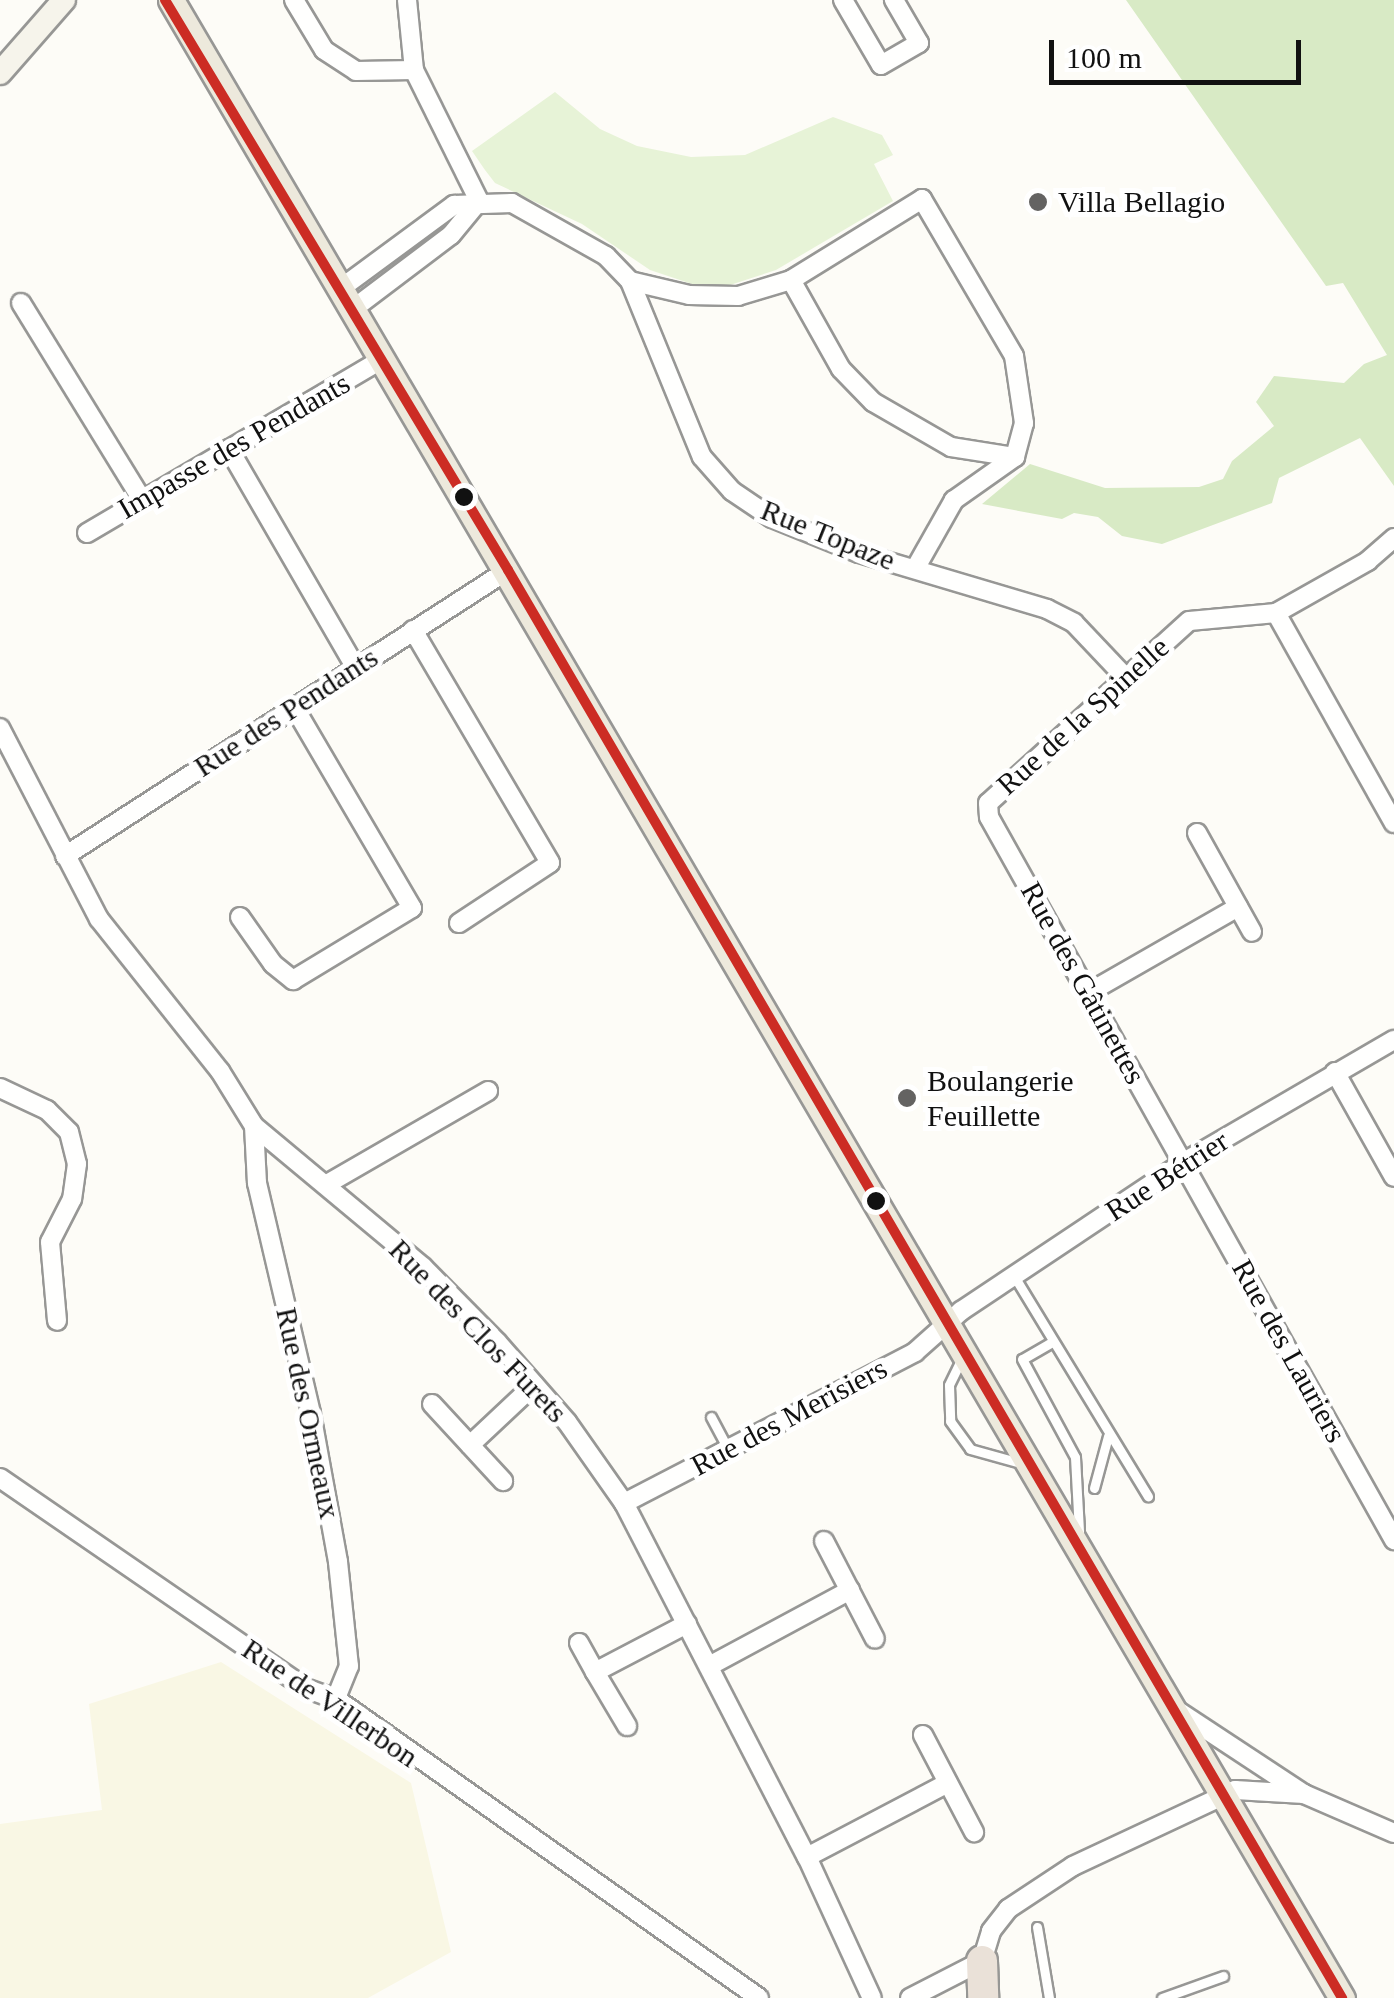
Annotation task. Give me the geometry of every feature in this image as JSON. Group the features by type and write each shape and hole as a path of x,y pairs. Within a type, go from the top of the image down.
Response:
{"highway":[{"path":"982,1961 983,1998"}],"main road":[{"path":"171,4 508,570 1342,1998"}],"street":[{"path":"0,73 64,0"},
{"path":"46,22 72,0"},
{"path":"294,0 324,50 356,71 414,70"},
{"path":"347,299 451,235 479,201 414,70 408,0"},
{"path":"843,0 881,65 918,43 894,0"},
{"path":"630,281 690,296 738,296 791,280 922,199 1014,356 1024,424 1015,458 954,500 915,570"},
{"name":"Rue Topaze","path":"479,201 512,203 560,228 606,256 630,281 702,456 732,491 772,518 915,570 1047,609 1074,623 1125,677"},
{"path":"791,280 841,368 873,402 951,447 1015,458"},
{"path":"21,303 142,500"},
{"name":"Impasse des Pendants","path":"87,533 381,360"},
{"path":"228,449 355,666"},
{"name":"Rue de la Spinelle","path":"988,804 1189,622 1276,613 1368,561 1394,538"},
{"name":"Rue des Pendants","path":"65,856 508,570"},
{"path":"1276,613 1394,822"},
{"path":"413,630 550,863 459,924"},
{"path":"240,917 273,964 293,980 412,908 294,707"},
{"name":"Rue des Clos Furets","path":"0,728 100,919 220,1071 254,1126 423,1267 534,1384 624,1503 711,1665 872,1998"},
{"name":"Rue des Gâtinettes","path":"988,804 989,817 1184,1162"},
{"path":"1197,833 1252,932"},
{"path":"1088,993 1238,907"},
{"name":"Rue Bétrier","path":"947,1323 1184,1162 1394,1040"},
{"path":"1335,1072 1394,1177"},
{"path":"0,1088 47,1110 69,1132 77,1164 72,1200 50,1242 57,1320"},
{"path":"327,1184 488,1091"},
{"name":"Rue des Ormeaux","path":"254,1126 257,1184 312,1412 338,1562 349,1666 336,1700"},
{"name":"Rue des Lauriers","path":"1184,1162 1394,1540"},
{"name":"Rue des Merisiers","path":"624,1503 915,1352 947,1323"},
{"path":"470,1445 534,1384"},
{"path":"432,1404 503,1481"},
{"name":"Rue de Villerbon","path":"0,1478 304,1688 336,1700 759,1998"},
{"path":"824,1541 874,1638"},
{"path":"711,1665 850,1590"},
{"path":"595,1672 687,1624"},
{"path":"579,1643 626,1726"},
{"path":"1171,1706 1304,1794 1394,1833"},
{"path":"923,1735 974,1832"},
{"path":"807,1857 948,1783"},
{"path":"910,1998 982,1961 998,1920 1026,1894 1222,1794 1264,1788 1304,1794"},
{"path":"936,1984 974,1998"}],"lane":[{"path":"1014,1276 1148,1496"},
{"path":"1052,1342 1022,1359 1075,1458 1078,1546"},
{"path":"964,1354 946,1403 957,1432 976,1452 1030,1464"},
{"path":"711,1417 728,1449"},
{"path":"1094,1488 1108,1436"},
{"path":"1037,1927 1050,1998"},
{"path":"1162,1998 1223,1976"}],"shaded area":[{"path":"221,1662 411,1783 451,1952 368,1998 0,1998 0,1824 102,1810 89,1704"}],"green space":[{"path":"1126,0 1394,0 1394,486 1360,438 1279,478 1272,503 1162,544 1122,536 1098,517 1074,513 1062,519 982,504 1030,464 1105,488 1199,487 1223,479 1232,461 1274,426 1256,402 1274,376 1344,383 1364,364 1387,355 1343,283 1326,286"},
{"path":"555,92 600,129 637,146 691,157 745,155 833,117 882,135 893,155 874,164 893,201 776,270 727,286 692,284 650,270 582,224 495,183 485,170 472,151"}],"transit line":[{"path":"165,0 508,570 1342,1998"}],"place":[{"name":"Villa Bellagio","path":"1038,202"},
{"name":"Boulangerie Feuillette","path":"907,1098"}]}
